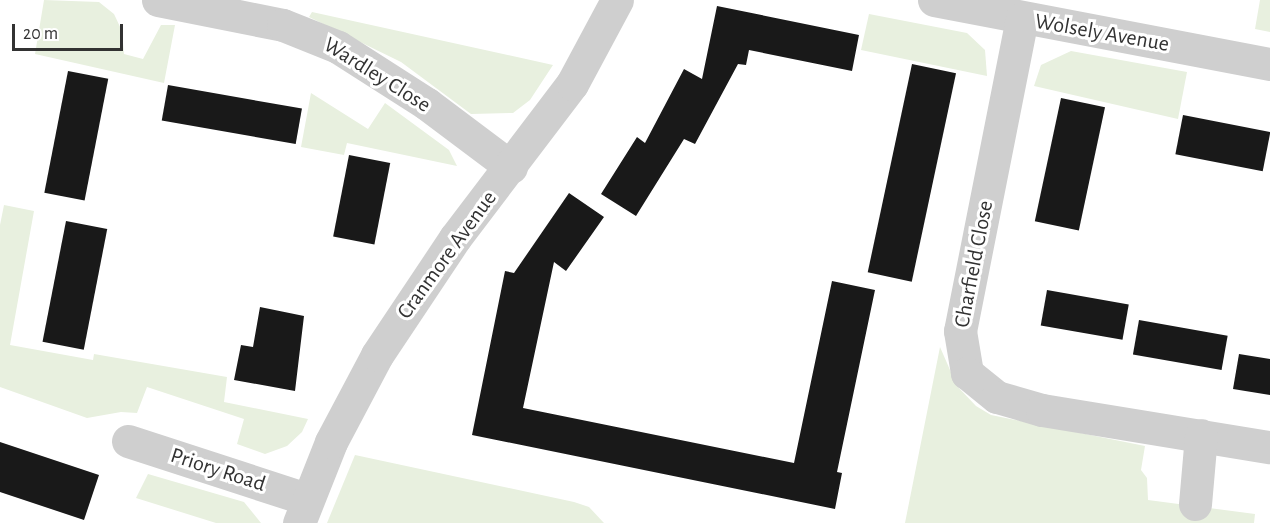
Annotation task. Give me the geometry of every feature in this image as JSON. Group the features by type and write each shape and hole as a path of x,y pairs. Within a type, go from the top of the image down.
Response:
{"street":[{"name":"Wardley Close","path":"158,0 283,25 338,47 427,104 511,167"},
{"name":"Cranmore Avenue","path":"303,511 349,404 377,355 455,238 511,167 584,66 617,0"},
{"name":"Wolsely Avenue","path":"934,0 1270,64"},
{"name":"Charfield Close","path":"1022,18 960,331 965,367 985,390 1018,404 1269,447"},
{"path":"1195,504 1201,435"},
{"name":"Priory Road","path":"128,441 303,511"}],"green space":[{"path":"44,0 99,2 114,14 122,31 124,54 143,59 161,25 175,25 164,83 35,54"},
{"path":"1260,0 1270,0 1270,32 1255,29"},
{"path":"312,12 553,65 530,100 513,113 471,114 401,62 309,17"},
{"path":"869,14 967,33 985,50 987,76 861,50"},
{"path":"1071,51 1187,72 1178,119 1034,86 1041,65"},
{"path":"311,93 368,129 385,103 449,150 457,166 347,143 344,155 301,147"},
{"path":"4,205 34,211 10,345 93,360 94,354 227,377 224,402 308,419 302,432 287,446 265,454 237,444 244,419 147,387 137,413 121,412 87,418 0,387 0,225"},
{"path":"940,347 957,386 976,406 991,415 1145,446 1141,470 1147,478 1148,500 1255,514 1254,523 905,523"},
{"path":"355,455 574,502 589,507 604,523 327,523"},
{"path":"148,474 244,502 261,523 216,523 136,498"}],"building":[{"path":"717,6 859,35 852,71 749,50 746,65 738,64 695,144 684,139 636,216 601,194 637,137 645,143 684,69 702,79"},
{"path":"912,64 956,73 912,282 868,272"},
{"path":"68,71 108,79 85,201 44,193"},
{"path":"168,85 302,109 296,144 162,120"},
{"path":"1061,98 1105,107 1079,231 1035,221"},
{"path":"1183,115 1270,132 1263,171 1175,154"},
{"path":"349,155 390,163 374,244 333,236"},
{"path":"569,193 604,217 566,271 554,262 523,408 794,463 832,281 875,290 837,472 842,473 835,509 472,435 505,271 514,273"},
{"path":"66,221 107,229 84,350 43,342"},
{"path":"1047,290 1129,304 1122,340 1041,325"},
{"path":"260,307 304,316 295,391 234,380 241,345 253,347"},
{"path":"1139,320 1228,336 1222,370 1133,354"},
{"path":"1239,354 1270,359 1270,395 1233,389"},
{"path":"0,442 99,475 84,520 0,492"}]}
